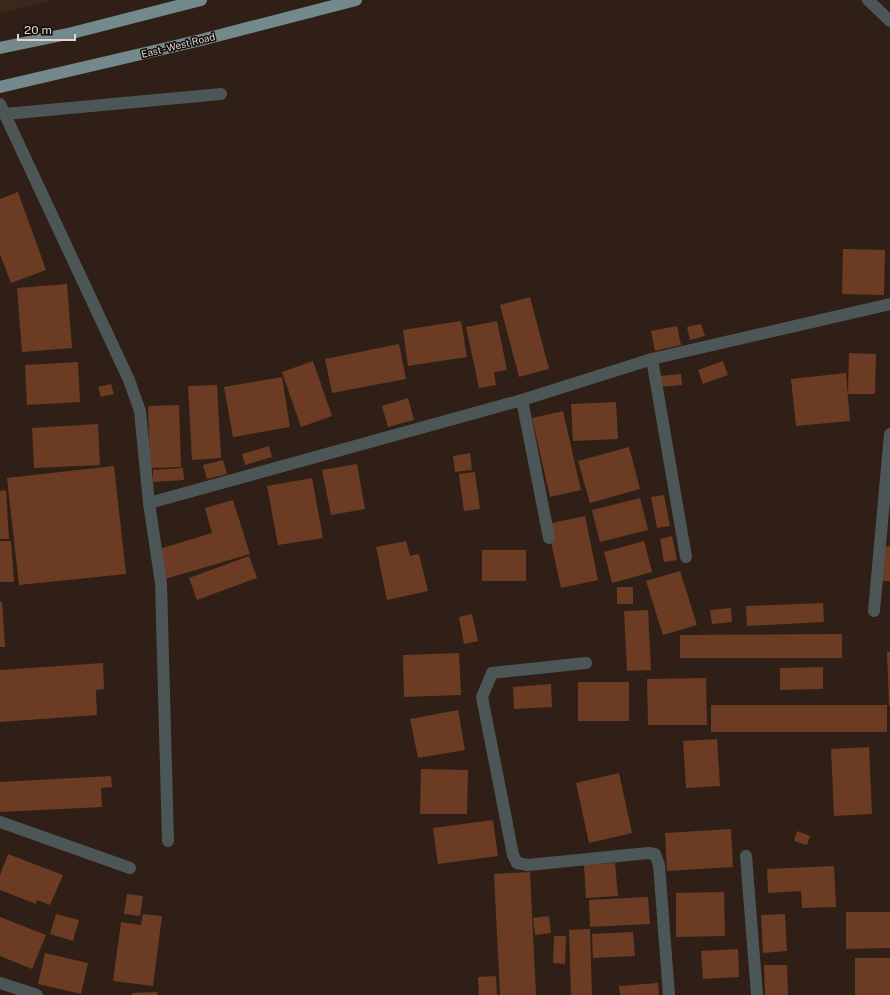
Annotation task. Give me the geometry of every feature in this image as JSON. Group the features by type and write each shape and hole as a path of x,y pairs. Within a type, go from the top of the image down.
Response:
{"main road":[{"path":"0,48 72,33 201,0"},
{"name":"East - West Road","path":"0,88 201,40 356,0"}],"street":[{"path":"868,0 890,21"},
{"path":"168,841 161,583 149,503 140,411 129,380 3,109 221,94"},
{"path":"149,503 522,400 652,359 890,304"},
{"path":"652,359 686,558"},
{"path":"522,400 550,538"},
{"path":"874,611 890,434"},
{"path":"586,663 492,673 482,697 512,855 517,864 528,865 648,853 655,854 659,865 669,995"},
{"path":"0,822 130,868"},
{"path":"746,856 757,995"},
{"path":"0,983 37,995"}],"shaded area":[{"path":"0,0 54,0 0,13"}],"building":[{"path":"18,192 46,270 11,283 0,254 0,199"},
{"path":"843,249 885,250 884,295 842,294"},
{"path":"67,284 72,348 22,352 17,288"},
{"path":"530,297 549,369 519,377 500,305"},
{"path":"461,321 467,357 408,366 403,330"},
{"path":"497,321 507,370 494,372 496,385 479,388 466,327"},
{"path":"701,324 705,336 690,340 687,327"},
{"path":"677,326 681,345 655,351 651,331"},
{"path":"399,344 406,379 332,393 325,359"},
{"path":"849,353 876,354 875,394 848,394"},
{"path":"313,361 332,416 301,427 282,372"},
{"path":"723,361 728,375 703,384 698,370"},
{"path":"78,362 80,402 27,405 25,365"},
{"path":"846,373 850,421 796,426 791,379"},
{"path":"681,374 682,385 660,387 659,376"},
{"path":"282,377 290,427 233,437 224,387"},
{"path":"111,384 114,394 101,397 98,387"},
{"path":"217,385 221,458 192,460 188,386"},
{"path":"408,398 414,420 388,427 382,406"},
{"path":"616,402 618,439 573,441 571,404"},
{"path":"179,405 181,467 150,468 148,406"},
{"path":"563,411 581,490 550,497 532,418"},
{"path":"98,424 100,465 34,468 32,428"},
{"path":"269,446 272,457 245,465 242,454"},
{"path":"629,447 640,489 590,503 578,461"},
{"path":"470,453 472,470 455,472 453,456"},
{"path":"223,460 227,474 207,479 203,465"},
{"path":"357,464 365,509 331,515 322,470"},
{"path":"114,466 126,574 19,585 7,478"},
{"path":"183,468 184,480 153,482 153,470"},
{"path":"475,472 480,509 464,511 459,474"},
{"path":"312,478 323,538 278,545 267,486"},
{"path":"6,490 9,539 0,539 0,491"},
{"path":"664,495 670,526 657,528 651,497"},
{"path":"640,498 648,530 600,542 592,510"},
{"path":"233,500 250,554 165,579 156,550 212,533 205,508"},
{"path":"585,516 598,580 561,588 547,524"},
{"path":"672,536 677,560 664,562 660,539"},
{"path":"0,541 11,541 14,582 0,582"},
{"path":"406,541 410,556 419,554 428,591 387,600 376,547"},
{"path":"644,541 652,572 612,583 604,552"},
{"path":"890,546 890,581 882,581 881,547"},
{"path":"482,550 526,550 526,581 482,581"},
{"path":"249,556 257,578 197,600 189,578"},
{"path":"680,571 697,625 663,635 646,581"},
{"path":"617,587 633,587 633,604 617,604"},
{"path":"0,602 2,602 5,647 0,647"},
{"path":"823,603 824,622 747,626 746,606"},
{"path":"731,608 732,622 712,624 710,610"},
{"path":"648,610 651,670 627,671 624,611"},
{"path":"472,614 478,641 464,644 459,617"},
{"path":"842,634 842,658 680,658 680,635"},
{"path":"887,652 890,652 890,706 889,706"},
{"path":"459,653 461,695 404,697 403,655"},
{"path":"103,663 104,689 96,690 97,715 0,722 0,670"},
{"path":"823,667 823,689 780,690 780,668"},
{"path":"706,678 707,725 648,725 647,679"},
{"path":"578,682 629,682 629,721 578,721"},
{"path":"551,684 552,707 514,709 513,687"},
{"path":"711,705 887,705 887,732 711,732"},
{"path":"458,710 465,750 418,758 410,719"},
{"path":"717,739 720,786 686,788 683,741"},
{"path":"869,747 872,814 834,816 831,749"},
{"path":"421,769 468,770 467,814 420,814"},
{"path":"619,773 632,833 589,843 576,783"},
{"path":"111,776 112,787 101,788 102,807 0,812 0,782"},
{"path":"493,820 498,856 438,864 433,828"},
{"path":"731,829 733,867 667,871 665,833"},
{"path":"797,831 810,836 807,845 794,841"},
{"path":"8,854 63,875 50,905 37,900 36,904 0,890 0,875"},
{"path":"615,863 618,896 586,898 584,865"},
{"path":"834,866 836,907 802,908 801,891 768,893 767,869"},
{"path":"530,872 536,995 500,995 494,874"},
{"path":"724,892 725,936 676,937 676,893"},
{"path":"127,894 143,896 140,916 124,914"},
{"path":"648,897 650,924 590,927 589,900"},
{"path":"846,912 890,912 890,948 846,949"},
{"path":"56,914 79,920 73,941 50,934"},
{"path":"143,914 162,916 153,986 113,981 121,922 141,925"},
{"path":"785,914 787,951 763,953 761,915"},
{"path":"549,916 551,933 535,935 533,918"},
{"path":"0,917 46,935 32,969 0,956"},
{"path":"590,929 592,995 571,995 569,930"},
{"path":"633,932 635,956 593,958 592,934"},
{"path":"554,936 566,936 565,964 553,963"},
{"path":"738,949 739,977 703,979 701,951"},
{"path":"45,953 88,963 81,994 38,984"},
{"path":"855,958 890,958 890,995 855,995"},
{"path":"764,965 787,965 788,995 765,995"},
{"path":"496,976 497,995 479,995 478,977"},
{"path":"658,983 659,995 620,995 619,986"},
{"path":"157,992 157,995 132,995 132,993"}]}
